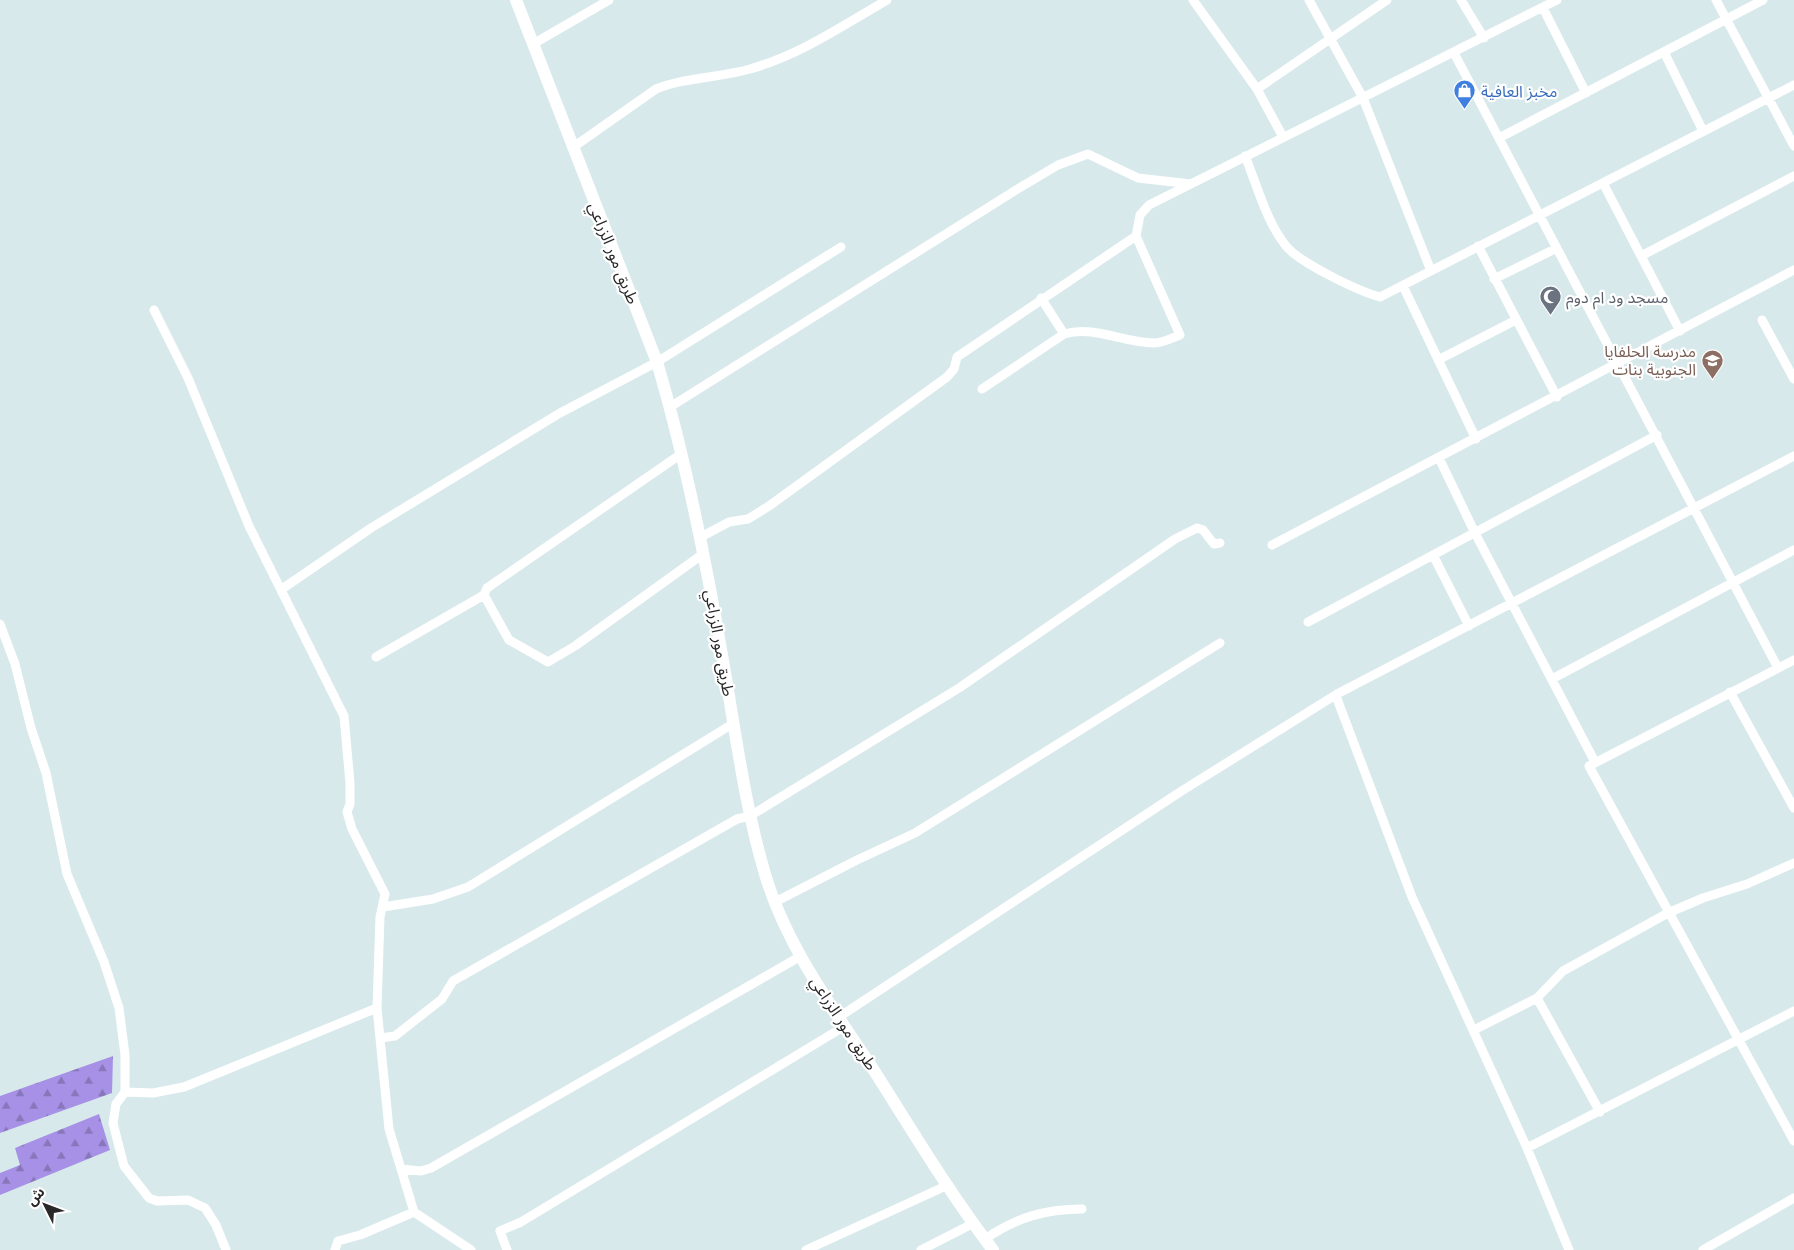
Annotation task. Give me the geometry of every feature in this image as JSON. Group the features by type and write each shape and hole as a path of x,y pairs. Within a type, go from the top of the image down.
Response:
{"street":[{"name":"طريق مور الزراعي","path":"516,0 572,148 657,362 670,407 700,538 750,816 774,902 802,956 842,1021 948,1185 993,1250"},
{"path":"533,44 609,0"},
{"path":"572,148 656,89 670,84 748,70 775,61 807,47 887,0"},
{"path":"1193,0 1257,90 1283,136"},
{"path":"1309,0 1363,98 1431,271"},
{"path":"1257,90 1387,0"},
{"path":"1461,0 1484,38"},
{"path":"982,389 1064,334 1099,332 1152,343 1180,335 1136,236 1140,215 1149,205 1283,136 1454,54 1557,0"},
{"path":"1716,0 1794,146"},
{"path":"1499,138 1763,0"},
{"path":"1543,8 1586,93"},
{"path":"1664,52 1703,131"},
{"path":"1454,54 1695,507 1732,583 1778,668"},
{"path":"1245,156 1270,217 1287,247 1357,290 1380,297 1794,84"},
{"path":"670,407 1016,190 1075,158 1088,154 1138,178 1191,184"},
{"path":"1641,256 1794,176"},
{"path":"1603,183 1680,332"},
{"path":"700,538 729,522 748,519 769,506 947,377 954,369 957,357 1041,298 1136,236"},
{"path":"1478,246 1557,397"},
{"path":"282,589 372,528 560,413 657,362 841,247"},
{"path":"1494,279 1557,248"},
{"path":"1272,545 1557,397 1794,270"},
{"path":"1402,286 1476,439"},
{"path":"1041,298 1064,334"},
{"path":"154,310 188,378 249,526 344,716 350,783 350,804 347,812 352,829 384,890 383,907 380,917 377,1008 389,1129 414,1212 471,1250"},
{"path":"1438,360 1516,320"},
{"path":"1762,320 1794,378"},
{"path":"1308,622 1657,435"},
{"path":"376,657 484,595 487,588 681,454"},
{"path":"507,1250 500,1232 521,1222 842,1021 1180,792 1336,696 1794,456"},
{"path":"1439,458 1475,533 1595,762"},
{"path":"380,1038 395,1036 411,1024 442,999 453,981 737,818 750,816 959,688 1175,539 1197,528 1203,530 1214,544 1220,543"},
{"path":"1552,679 1794,550"},
{"path":"484,595 510,640 548,662 575,646 703,554"},
{"path":"1433,555 1469,626"},
{"path":"0,624 16,664 31,728 46,773 67,874 104,962 119,1008 125,1055 125,1092 116,1104 113,1122 124,1166 149,1198 157,1201 188,1200 205,1208 216,1225 226,1250"},
{"path":"774,902 915,833 1220,642"},
{"path":"1794,660 1589,766 1668,913 1740,1039 1794,1141"},
{"path":"1730,692 1794,808"},
{"path":"1336,696 1412,897 1527,1148 1569,1250"},
{"path":"383,907 433,899 468,887 734,723"},
{"path":"1474,1030 1536,998 1563,972 1668,913 1703,898 1746,884 1794,863"},
{"path":"401,1169 421,1171 431,1168 802,956"},
{"path":"1536,998 1600,1112"},
{"path":"125,1092 153,1093 184,1087 377,1008"},
{"path":"1527,1148 1794,1011"},
{"path":"806,1250 948,1185"},
{"path":"1703,1250 1794,1198"},
{"path":"985,1239 1021,1218 1048,1210 1082,1209"},
{"path":"335,1250 338,1241 360,1235 414,1212"},
{"path":"921,1250 974,1223"}],"green space":[{"path":"113,1056 112,1093 0,1133 0,1096"},
{"path":"99,1114 110,1150 0,1195 0,1173 20,1165 15,1148"}],"place":[{"name":"مخبز العافية","path":"1465,110"},
{"name":"مسجد ود ام دوم","path":"1550,316"},
{"name":"مدرسة الحلفايا الجنوبية بنات","path":"1712,379"}]}
